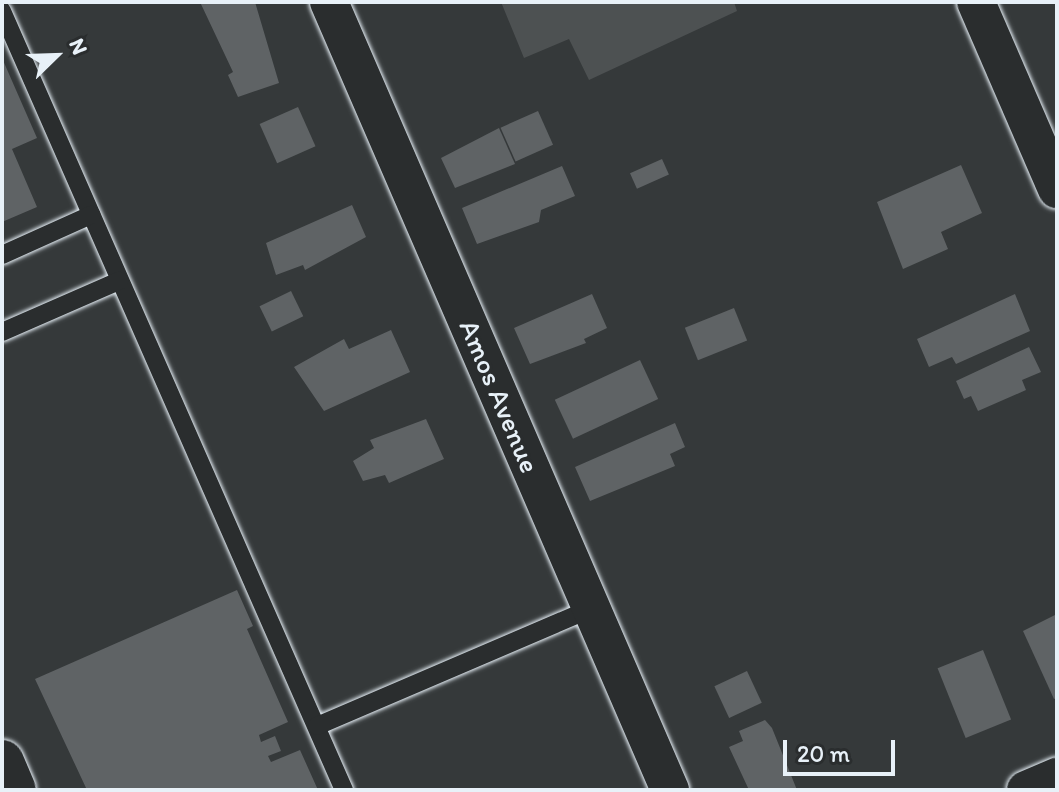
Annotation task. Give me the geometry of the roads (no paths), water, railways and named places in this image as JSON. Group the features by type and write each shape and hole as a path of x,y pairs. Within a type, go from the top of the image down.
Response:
{"street":[{"name":"Amos Avenue","path":"329,2 670,790"},
{"path":"976,2 1057,189"},
{"path":"2,762 14,790"},
{"path":"1026,790 1057,777"}],"lane":[{"path":"2,11 344,790"},
{"path":"2,255 91,215"},
{"path":"2,332 119,281"},
{"path":"317,726 592,608"}]}
